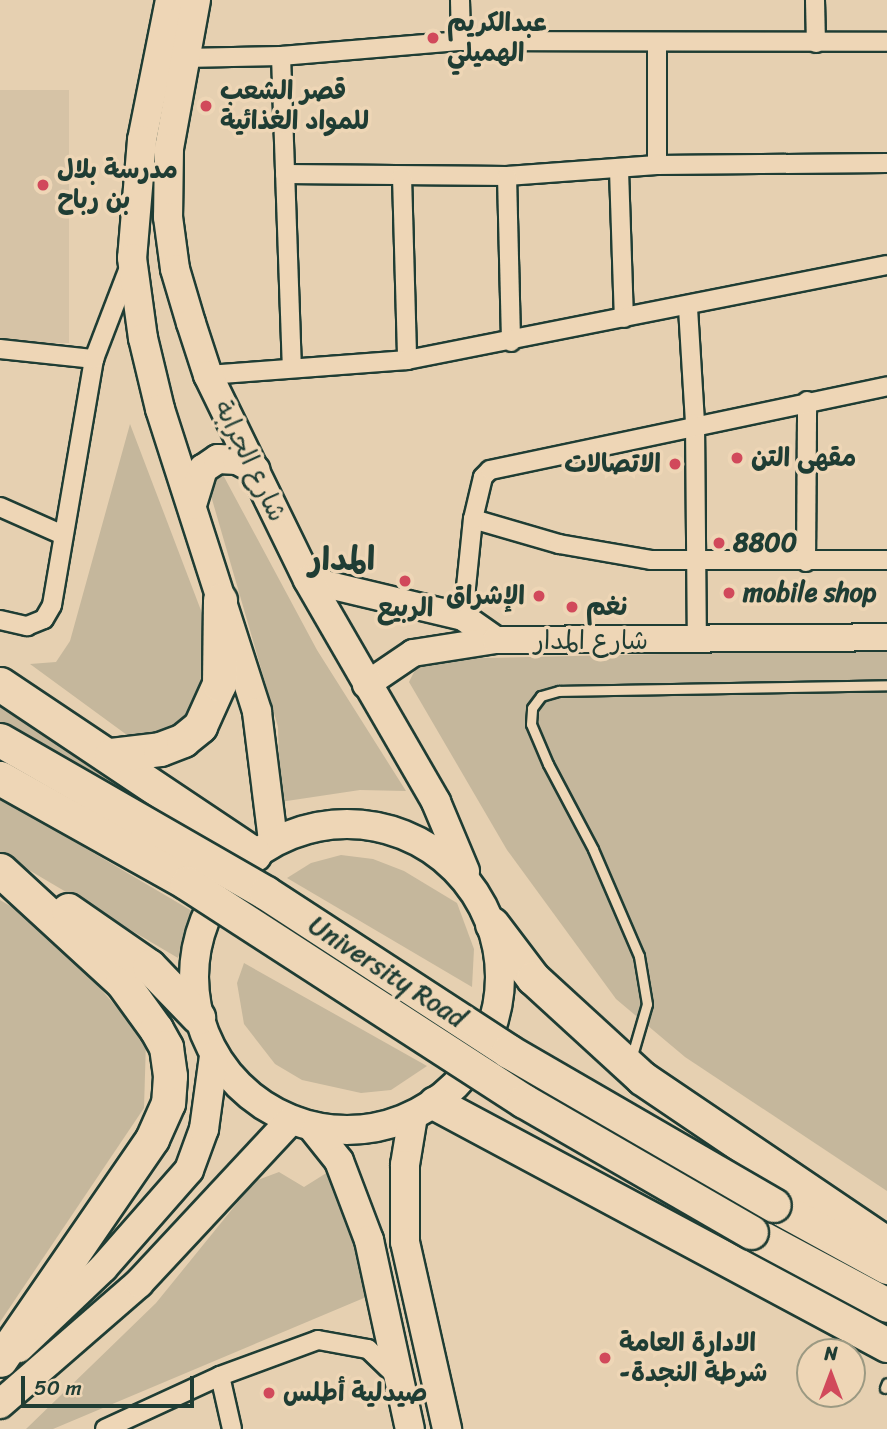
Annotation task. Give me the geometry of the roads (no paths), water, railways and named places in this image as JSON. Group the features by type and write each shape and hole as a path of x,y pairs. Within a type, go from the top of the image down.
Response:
{"highway":[{"path":"111,755 160,749 183,740 200,726 214,704 219,684 220,600"},
{"path":"0,684 263,848"},
{"name":"University Road","path":"0,740 265,893 508,1051 887,1267"},
{"name":"University Road","path":"0,778 187,883 524,1101 751,1232 887,1305"},
{"path":"0,870 92,924 139,959 198,1017"},
{"path":"0,870 122,982 166,1047 170,1076 168,1103 152,1139 0,1360"},
{"path":"492,924 533,978 629,1066 887,1244"},
{"path":"424,1110 887,1345"}],"main road":[{"path":"170,0 142,140 132,258 155,385 257,712 263,848"},
{"name":"شارع الجرابة","path":"196,0 169,148 168,217 175,269 208,375 308,580 366,685 436,802 471,885"},
{"path":"191,505 202,469 218,459 237,460 256,470"},
{"path":"301,1124 358,1130 424,1110 471,1068 495,1023 502,973 492,924 471,885 440,854 402,833 358,823 314,826 263,848 221,886 200,927 192,972 198,1017 214,1056 252,1097 301,1124 339,1161 365,1229 410,1429"},
{"path":"0,1366 103,1268 189,1170 204,1129 214,1056"},
{"path":"424,1110 405,1165 405,1242 447,1429"},
{"path":"0,1404 139,1283 301,1124"}],"street":[{"path":"460,0 461,41"},
{"path":"815,0 816,43"},
{"path":"184,58 281,56 461,41 887,42"},
{"path":"657,42 657,165"},
{"path":"281,56 292,366"},
{"path":"285,174 508,176 620,170 657,165 887,163"},
{"path":"620,170 624,318"},
{"path":"402,176 407,360"},
{"path":"508,176 511,342"},
{"path":"0,620 27,626 44,619 52,605 94,359 132,258"},
{"path":"208,375 292,366 407,360 688,308 887,265"},
{"path":"688,308 695,423 697,641"},
{"path":"0,349 94,359"},
{"path":"463,617 473,519 483,477 490,470 695,423 887,386"},
{"path":"806,562 807,401"},
{"path":"0,507 63,536"},
{"path":"473,519 559,544 695,562 887,560"},
{"name":"شارع المدار","path":"308,580 463,617 496,640 697,641 887,637"},
{"path":"366,685 413,653 496,640"},
{"path":"105,1429 220,1376 318,1340 369,1349 400,1380"},
{"path":"220,1376 232,1429"}],"lane":[{"path":"629,1066 648,1004 639,956 593,849 548,764 531,724 532,708 541,696 559,691 887,685"}],"place":[{"name":"عبدالكريم الهميلي","path":"433,38"},
{"name":"قصر الشعب للمواد الغذائية","path":"206,106"},
{"name":"مدرسة بلال بن رباح","path":"43,185"},
{"name":"مقهى التن","path":"737,458"},
{"name":"الاتصالات","path":"675,464"},
{"name":"8800","path":"719,543"},
{"name":"الربيع","path":"405,581"},
{"name":"mobile shop","path":"729,593"},
{"name":"الإشراق","path":"539,596"},
{"name":"نغم","path":"572,607"},
{"name":"الادارة العامة -شرطة النجدة","path":"605,1358"},
{"name":"صيدلية أطلس","path":"269,1393"}],"district":[{"name":"المدار","path":"342,560"}]}
